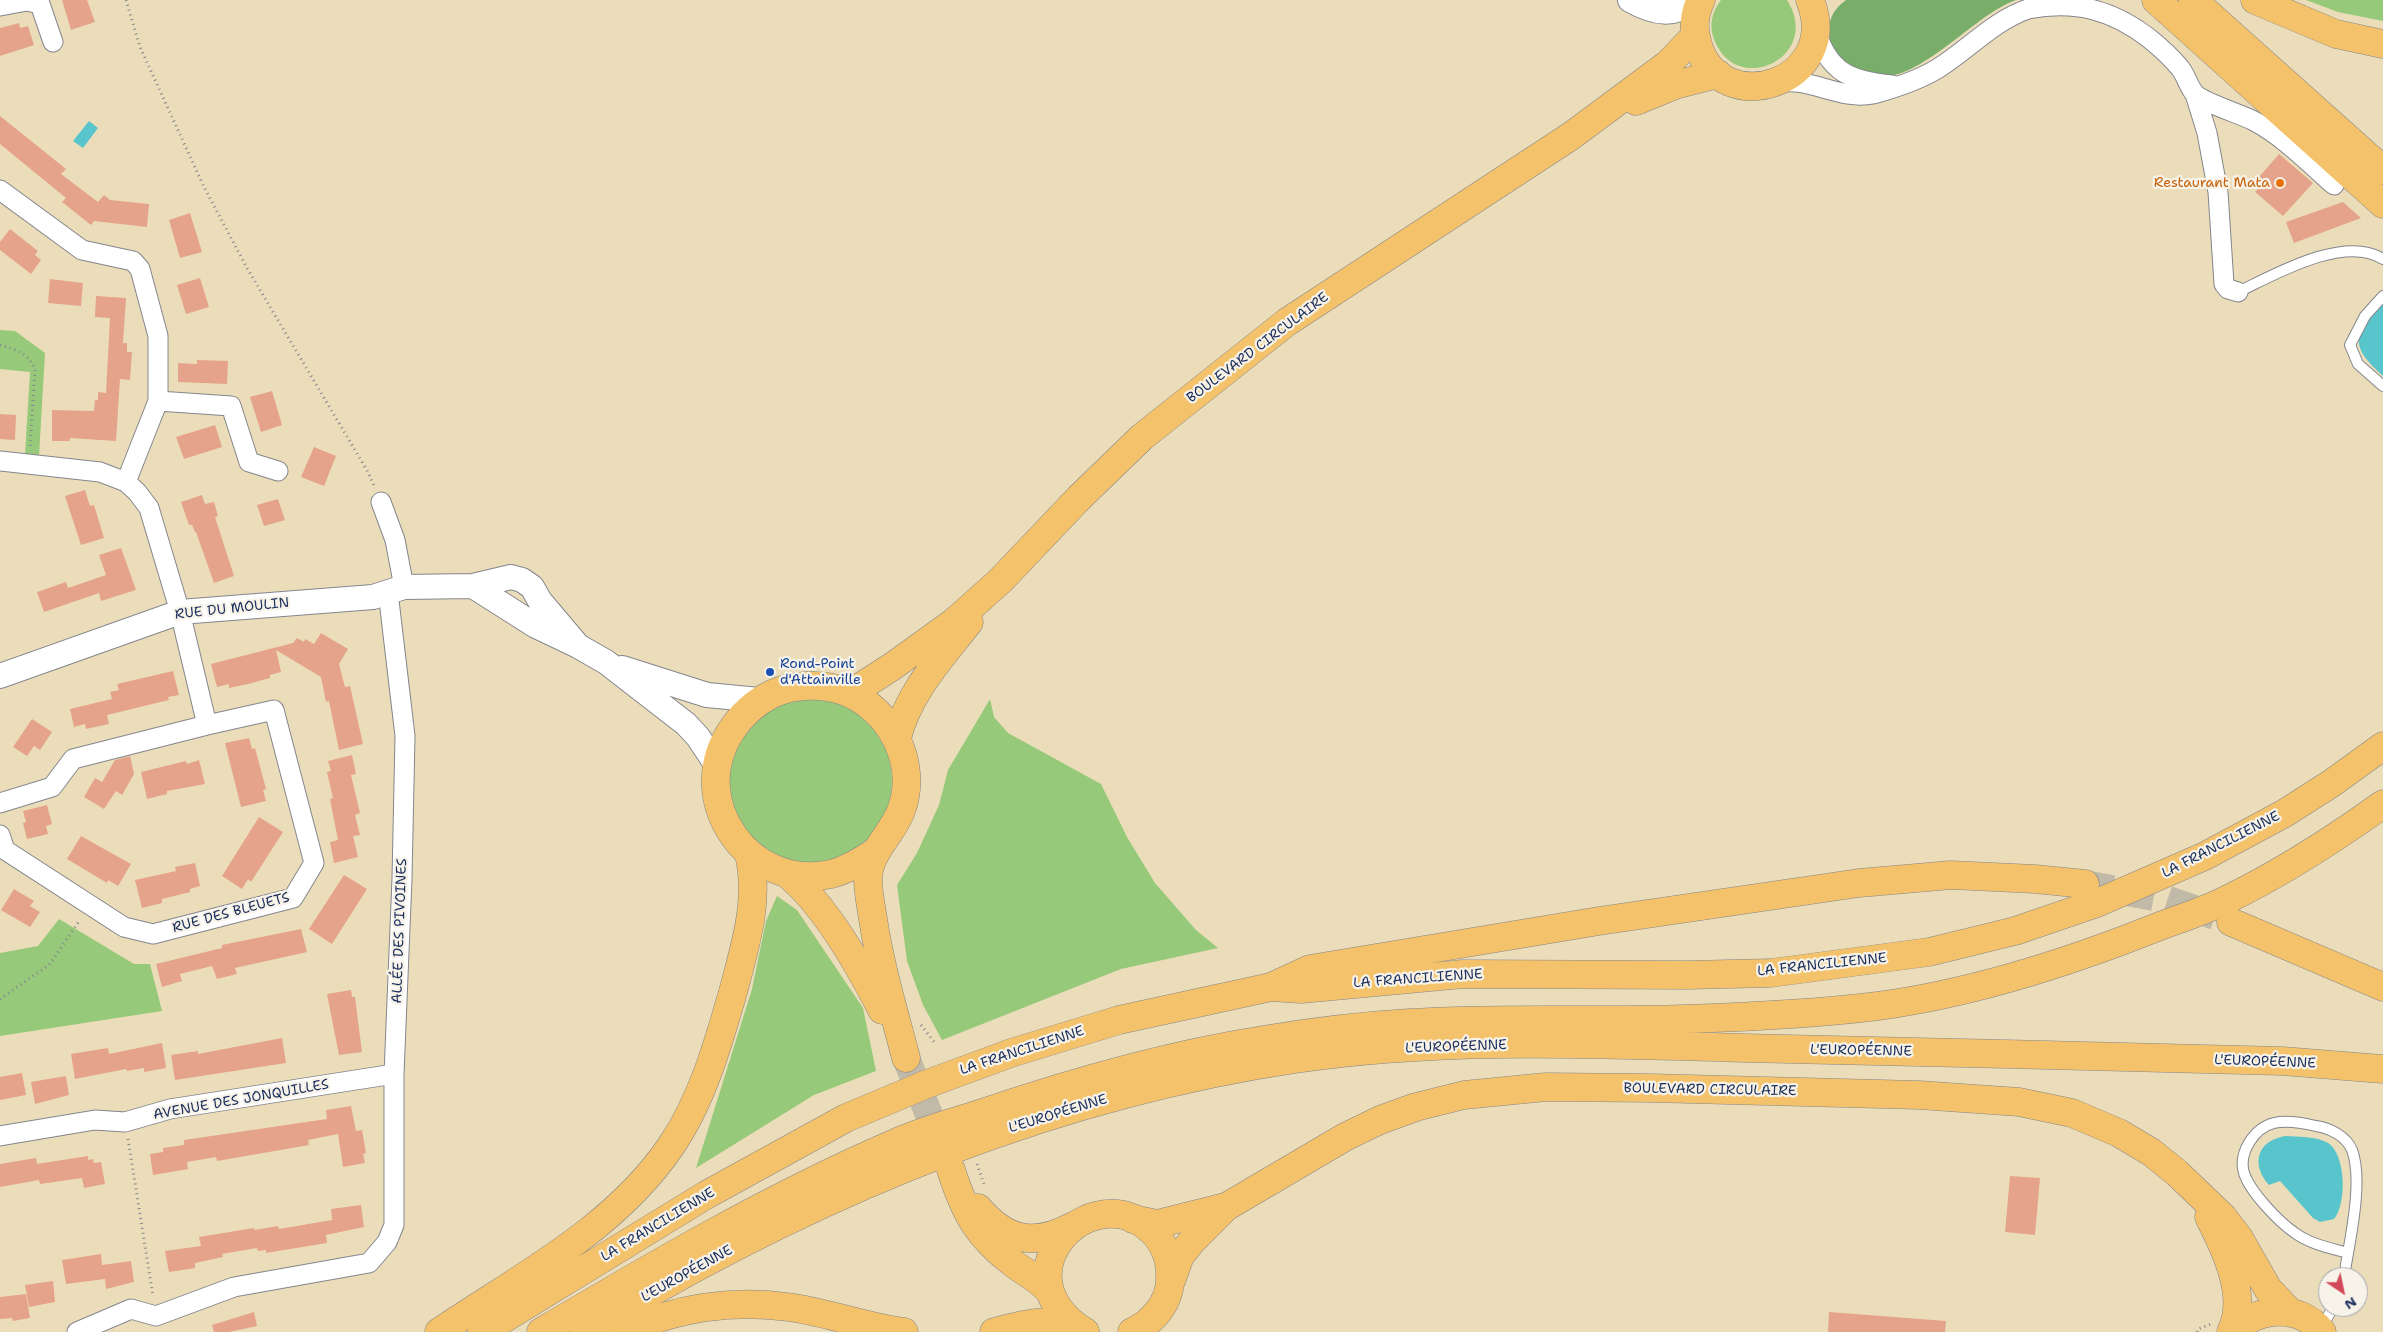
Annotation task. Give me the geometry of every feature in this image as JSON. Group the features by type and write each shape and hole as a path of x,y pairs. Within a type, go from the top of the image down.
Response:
{"main road":[{"path":"1700,0 1695,21 1695,36 1699,51 1707,64 1718,74 1735,84 1754,87 1773,84 1791,76 1800,67 1808,56 1814,19 1828,0"},
{"path":"2156,0 2383,204"},
{"path":"2193,0 2383,170"},
{"path":"2255,0 2336,34 2383,44"},
{"name":"BOULEVARD CIRCULAIRE","path":"846,692 877,677 954,622 1000,581 1079,498 1142,437 1214,378 1295,317 1571,136 1668,64 1695,36"},
{"name":"BOULEVARD CIRCULAIRE","path":"1571,136 1637,100 1680,84 1718,74"},
{"name":"BOULEVARD CIRCULAIRE","path":"897,738 901,721 916,692 1000,581"},
{"path":"810,685 846,692 867,703 884,719 897,738 904,758 906,783 902,809 891,832 875,852 858,864 832,874 809,876 786,873 766,866 749,854 735,840 724,822 718,803 715,783 716,764 725,740 741,716 760,700 784,689 810,685"},
{"name":"LA FRANCILIENNE","path":"482,1332 706,1195 846,1118 927,1084 1011,1053 1120,1020 1271,987 1301,989 1463,974 1688,975 1771,973 1929,952 2015,931 2097,903 2205,856 2284,813 2332,783 2383,746"},
{"path":"541,1332 682,1249 794,1191 898,1142 1038,1094 1171,1059 1249,1042 1353,1028 1414,1023 1682,1019 1780,1015 1878,1006 1944,994 2001,980 2108,947 2222,902 2327,843 2383,804"},
{"path":"786,873 811,897 859,965 906,1058 877,946 868,878 875,852"},
{"path":"439,1332 595,1227 633,1192 671,1146 692,1107 714,1056 745,948 754,905 754,883 749,854"},
{"path":"1271,987 1310,969 1599,921 1859,883 1952,875 2035,879 2085,884"},
{"path":"2231,922 2383,987"},
{"name":"L'EUROPÉENNE","path":"584,1332 767,1231 886,1176 940,1154 1046,1116 1123,1094 1208,1074 1296,1059 1342,1053 1456,1045 1613,1044 2282,1061 2383,1069"},
{"name":"BOULEVARD CIRCULAIRE","path":"1132,1332 1142,1328 1156,1315 1168,1290 1180,1256 1192,1241 1226,1207 1345,1137 1416,1107 1464,1095 1546,1087 1909,1095 2019,1102 2072,1113 2119,1133 2151,1152 2177,1173 2223,1217 2239,1238 2268,1289 2291,1313"},
{"path":"1050,1292 1038,1279 1016,1266 988,1243 969,1217 961,1201 951,1170 987,1219 1005,1232 1023,1238 1035,1238 1054,1235 1073,1226"},
{"name":"BOULEVARD CIRCULAIRE","path":"2195,1191 2226,1256 2237,1290 2236,1320 2226,1328"},
{"name":"BOULEVARD CIRCULAIRE","path":"1073,1226 1091,1217 1110,1214 1157,1224 1226,1207"},
{"path":"1129,1217 1147,1227 1165,1249 1169,1262 1168,1290"},
{"path":"1073,1226 1059,1240 1051,1256 1048,1274 1050,1292 1057,1308 1069,1322 1085,1332"},
{"path":"624,1332 681,1311 730,1303 788,1306 884,1330 904,1332"},
{"path":"2226,1328 2255,1315 2273,1311 2291,1313 2325,1323"},
{"path":"994,1332 1040,1322 1064,1323 1085,1332"}],"street":[{"path":"0,6 27,0 40,4 54,42"},
{"path":"1630,0 1644,8 1662,13 1680,9 1700,0"},
{"path":"1773,84 1794,82 1852,96 1874,94 1898,86 1938,68 1986,31 2028,9 2066,2 2099,8 2119,16 2171,58 2188,80 2195,94 2207,133 2218,192 2224,284 2228,289 2238,292"},
{"path":"1814,19 1826,56 1842,72 1861,80 1898,86"},
{"path":"2195,94 2254,121 2286,143 2334,184"},
{"path":"0,190 82,250 95,255 124,258 133,261 136,265 145,286 158,336 158,402 126,482"},
{"path":"158,402 231,406 249,462 278,471"},
{"path":"0,461 100,472 126,482 149,508 180,612 207,725 74,759 52,787 0,802"},
{"name":"ALLÉE DES PIVOINES","path":"156,1316 234,1287 369,1263 387,1242 394,1225 394,1074 402,879 405,736 395,540 381,502"},
{"name":"RUE DU MOULIN","path":"0,676 180,612 372,597 396,589 473,586 511,577 522,580 532,587 545,608 578,646"},
{"name":"RUE DU MOULIN","path":"473,586 536,626 606,662 686,724 698,737 716,764"},
{"name":"RUE DU MOULIN","path":"606,662 707,695 760,700"},
{"name":"RUE DES BLEUETS","path":"0,836 5,850 124,927 153,934 294,898 314,863 274,710 207,725"},
{"name":"AVENUE DES JONQUILLES","path":"0,1136 95,1120 125,1122 170,1109 394,1074"},
{"path":"1160,1332 1159,1319 1168,1290"},
{"path":"77,1332 132,1309 156,1316"}],"lane":[{"path":"2238,292 2277,273 2316,258 2345,251 2376,254 2383,259"},
{"path":"2383,296 2365,316 2350,346 2358,364 2383,386"},
{"path":"2346,1267 2356,1208 2354,1160 2351,1148 2342,1137 2334,1132 2300,1123 2274,1123 2259,1131 2250,1139 2244,1162 2244,1172 2252,1188 2281,1222 2296,1234 2314,1244 2348,1253"}],"path":[{"path":"126,0 140,47 204,187 247,268 368,472 381,502"},
{"path":"0,345 26,355 32,361 35,370 28,463"},
{"path":"0,999 49,965 90,905"},
{"path":"918,1021 934,1042"},
{"path":"125,1122 156,1316"},
{"path":"976,1156 985,1189"},
{"path":"2197,1332 2198,1329 2210,1324 2226,1328"}],"green space":[{"path":"1721,0 1787,0 1795,21 1794,39 1785,54 1771,64 1755,68 1738,66 1723,55 1713,36 1711,27 1714,13"},
{"path":"1846,0 2016,0 1983,19 1912,69 1894,75 1878,76 1847,64 1835,53 1829,31 1830,21 1839,6"},
{"path":"2306,0 2383,0 2383,21 2338,12"},
{"path":"0,330 15,331 45,353 39,456 25,455 30,372 0,369"},
{"path":"810,699 841,705 868,723 886,750 892,781 886,812 868,839 841,857 810,863 779,857 752,839 734,812 728,781 734,750 752,723 779,705"},
{"path":"990,699 994,717 1008,733 1101,784 1127,837 1155,883 1196,930 1218,948 1121,969 942,1040 923,1005 907,961 897,885 917,853 939,805 948,770"},
{"path":"777,896 797,910 863,1008 876,1071 814,1095 696,1168 752,989 766,921"},
{"path":"59,919 134,964 150,964 162,1011 0,1036 0,953 38,946"}],"water":[{"path":"89,121 98,128 83,148 73,141"},
{"path":"2383,304 2383,376 2365,357 2360,349 2359,341 2365,325"},
{"path":"2285,1136 2318,1139 2328,1143 2334,1149 2341,1168 2343,1191 2338,1212 2334,1219 2320,1222 2313,1218 2280,1181 2269,1185 2263,1177 2259,1162 2262,1148 2275,1139"}],"building":[{"path":"62,0 87,0 95,22 71,30"},
{"path":"19,23 20,28 28,26 34,45 0,56 0,28"},
{"path":"0,116 66,169 61,174 98,202 104,195 110,200 149,204 147,227 94,221 91,225 62,202 66,198 0,144"},
{"path":"2279,154 2313,183 2283,216 2255,192 2264,182 2259,177"},
{"path":"2343,202 2361,218 2294,243 2286,222"},
{"path":"190,213 202,252 180,258 169,220"},
{"path":"10,229 38,251 35,255 41,260 31,274 0,250 0,242"},
{"path":"200,278 209,307 186,314 177,285"},
{"path":"50,279 83,283 81,306 48,303"},
{"path":"96,296 126,298 123,343 127,343 127,352 132,352 130,380 120,379 116,441 70,438 70,441 52,441 52,410 94,411 95,400 98,400 98,392 106,393 110,318 95,317"},
{"path":"197,360 228,361 227,384 178,382 178,363 197,364"},
{"path":"272,391 282,425 261,432 250,397"},
{"path":"0,414 16,415 15,440 0,439"},
{"path":"215,425 222,447 184,459 176,437"},
{"path":"314,447 336,456 324,486 301,477"},
{"path":"85,490 90,506 94,505 104,538 81,545 65,496"},
{"path":"202,495 205,504 214,502 218,516 215,517 234,576 214,583 196,532 192,525 189,525 181,502"},
{"path":"278,499 285,520 264,526 257,505"},
{"path":"121,548 136,590 101,601 99,593 44,612 37,592 66,582 68,588 106,575 99,555"},
{"path":"321,633 348,649 339,664 345,687 350,686 363,744 339,750 329,701 326,702 321,677 276,650 281,672 270,675 270,678 248,684 229,688 229,684 217,687 211,664 293,643 297,638 304,642 305,639 314,644"},
{"path":"173,671 179,695 168,697 169,700 107,715 109,724 86,729 85,724 74,727 70,709 112,699 110,692 119,690 117,684"},
{"path":"32,719 52,732 40,750 34,746 27,756 13,747"},
{"path":"249,738 252,749 255,748 266,789 263,790 266,801 241,807 225,743"},
{"path":"352,755 356,774 351,775 360,813 355,815 360,835 353,836 358,857 334,863 330,842 338,840 330,799 333,798 327,772 331,771 328,761"},
{"path":"130,756 134,774 122,795 116,791 104,809 84,797 95,778 102,782 115,760"},
{"path":"199,760 205,784 167,791 167,794 147,799 141,772 186,761 187,764"},
{"path":"47,805 52,824 46,826 48,834 27,839 23,823 26,822 23,811"},
{"path":"259,817 283,832 251,882 248,879 242,889 222,876"},
{"path":"81,836 131,864 118,886 108,880 107,883 67,859"},
{"path":"195,863 200,886 190,889 190,892 162,899 162,903 142,908 135,880 176,871 175,867"},
{"path":"344,875 367,889 332,944 309,929"},
{"path":"14,889 34,901 30,906 40,912 30,927 1,910"},
{"path":"301,929 307,952 235,968 237,974 217,979 212,966 180,974 182,981 162,987 156,964 222,948 222,945"},
{"path":"351,990 352,997 355,997 362,1052 339,1055 327,994"},
{"path":"282,1038 286,1063 175,1080 171,1055 198,1051 198,1054"},
{"path":"162,1043 166,1068 144,1072 144,1068 127,1071 126,1069 75,1079 71,1054 108,1048 109,1054"},
{"path":"22,1073 26,1095 0,1100 0,1077"},
{"path":"66,1076 69,1095 35,1104 31,1082"},
{"path":"351,1106 356,1131 362,1130 366,1153 363,1154 365,1163 343,1167 338,1134 308,1140 309,1145 217,1161 216,1157 187,1162 188,1169 153,1175 150,1154 163,1152 163,1148 184,1145 184,1140 327,1119 326,1110"},
{"path":"88,1156 88,1160 93,1159 94,1163 101,1162 105,1184 84,1188 82,1178 40,1184 39,1180 0,1187 0,1164 36,1158 37,1164"},
{"path":"2010,1176 2040,1178 2035,1235 2005,1232"},
{"path":"361,1205 364,1227 326,1235 327,1243 266,1253 266,1250 258,1251 257,1248 222,1254 223,1257 195,1263 195,1268 169,1272 165,1251 201,1246 199,1237 254,1228 254,1230 278,1226 279,1229 332,1220 331,1209"},
{"path":"101,1254 102,1265 131,1261 134,1282 106,1289 105,1279 66,1284 62,1260"},
{"path":"53,1281 55,1302 29,1307 25,1285"},
{"path":"26,1294 30,1318 13,1321 12,1318 0,1319 0,1297"},
{"path":"254,1312 257,1326 229,1332 214,1332 212,1325"},
{"path":"1829,1312 1946,1321 1945,1332 1828,1332"}],"tunnel":[{"path":"2085,884 2165,899 2215,916"},
{"path":"906,1058 943,1149"}],"place":[{"name":"Restaurant Mata","path":"2280,183"},
{"name":"Rond-Point d'Attainville","path":"770,672"}]}
